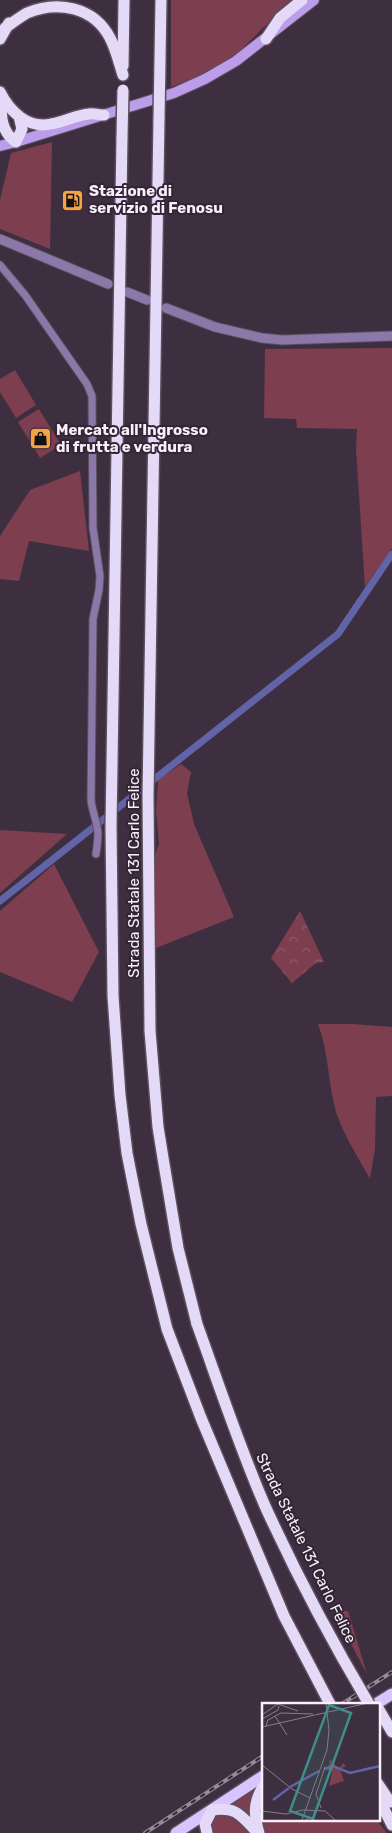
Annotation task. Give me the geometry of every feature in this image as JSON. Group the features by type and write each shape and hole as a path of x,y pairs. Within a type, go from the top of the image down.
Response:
{"highway":[{"path":"0,39 5,28 14,17 24,8 41,0"},
{"path":"123,75 124,0"},
{"name":"Strada Statale 131 Carlo Felice","path":"161,0 148,768 150,1031 158,1127 178,1248 198,1324 240,1446 314,1607 368,1703"},
{"path":"266,39 280,18 302,0"},
{"path":"5,28 28,12 53,4 72,6 92,15 111,38 123,75"},
{"name":"Strada Statale 131 Carlo Felice","path":"123,75 111,826 113,996 120,1095 127,1153 141,1224 167,1329 201,1418 284,1616 329,1703"},
{"path":"0,93 14,112 24,121 38,125 51,124 88,114 104,115"},
{"path":"0,93 1,128 8,138 16,142 22,130 19,116"},
{"path":"314,1607 329,1624 375,1703"},
{"path":"380,1711 392,1732"},
{"path":"380,1723 392,1744"},
{"path":"258,1833 255,1813 256,1802 262,1789"},
{"path":"380,1790 392,1806"},
{"path":"380,1792 392,1825"},
{"path":"207,1833 205,1824 212,1810 224,1808 233,1810 258,1833"}],"main road":[{"path":"0,146 174,93 205,79 236,61 314,0"},
{"path":"378,1703 392,1694"},
{"path":"176,1833 262,1777"}],"street":[{"path":"0,239 108,284"},
{"path":"0,265 43,320 87,384 92,396 93,528 100,576 92,638 91,800 92,813 96,821 98,834 96,854"},
{"path":"128,292 147,300"},
{"path":"166,308 215,327 262,338 282,340 392,336"}],"green space":[{"path":"171,0 296,0 264,27 240,51 205,74 171,87"},
{"path":"52,142 50,249 0,229 0,200 11,153"},
{"path":"392,348 392,548 365,587 356,449 357,429 297,428 296,419 264,418 265,349"},
{"path":"15,370 36,405 16,418 0,392 0,379"},
{"path":"39,409 61,445 40,458 18,422"},
{"path":"80,471 89,551 29,541 19,581 0,579 0,536 30,490"},
{"path":"181,764 191,772 187,793 194,824 234,917 156,948 152,864 159,844 156,811 158,780"},
{"path":"0,830 67,834 0,893"},
{"path":"54,864 99,952 72,1002 0,972 0,911"},
{"path":"300,911 324,962 316,963 292,983 271,958"},
{"path":"318,1024 392,1027 392,1096 376,1097 375,1149 370,1179 339,1121 331,1091 322,1035"},
{"path":"333,1610 348,1611 367,1674"},
{"path":"260,1786 253,1818 229,1806"},
{"path":"262,1800 262,1820 377,1820 387,1833 266,1833 259,1816 260,1802"},
{"path":"225,1810 254,1833 209,1833 212,1817"}],"waterway":[{"path":"0,901 338,634 392,554"}],"railway":[{"path":"344,1703 392,1672"},
{"path":"145,1833 262,1757"}],"place":[{"name":"Stazione di servizio di Fenosu","path":"73,200"},
{"name":"Mercato all'Ingrosso di frutta e verdura","path":"40,439"}]}
